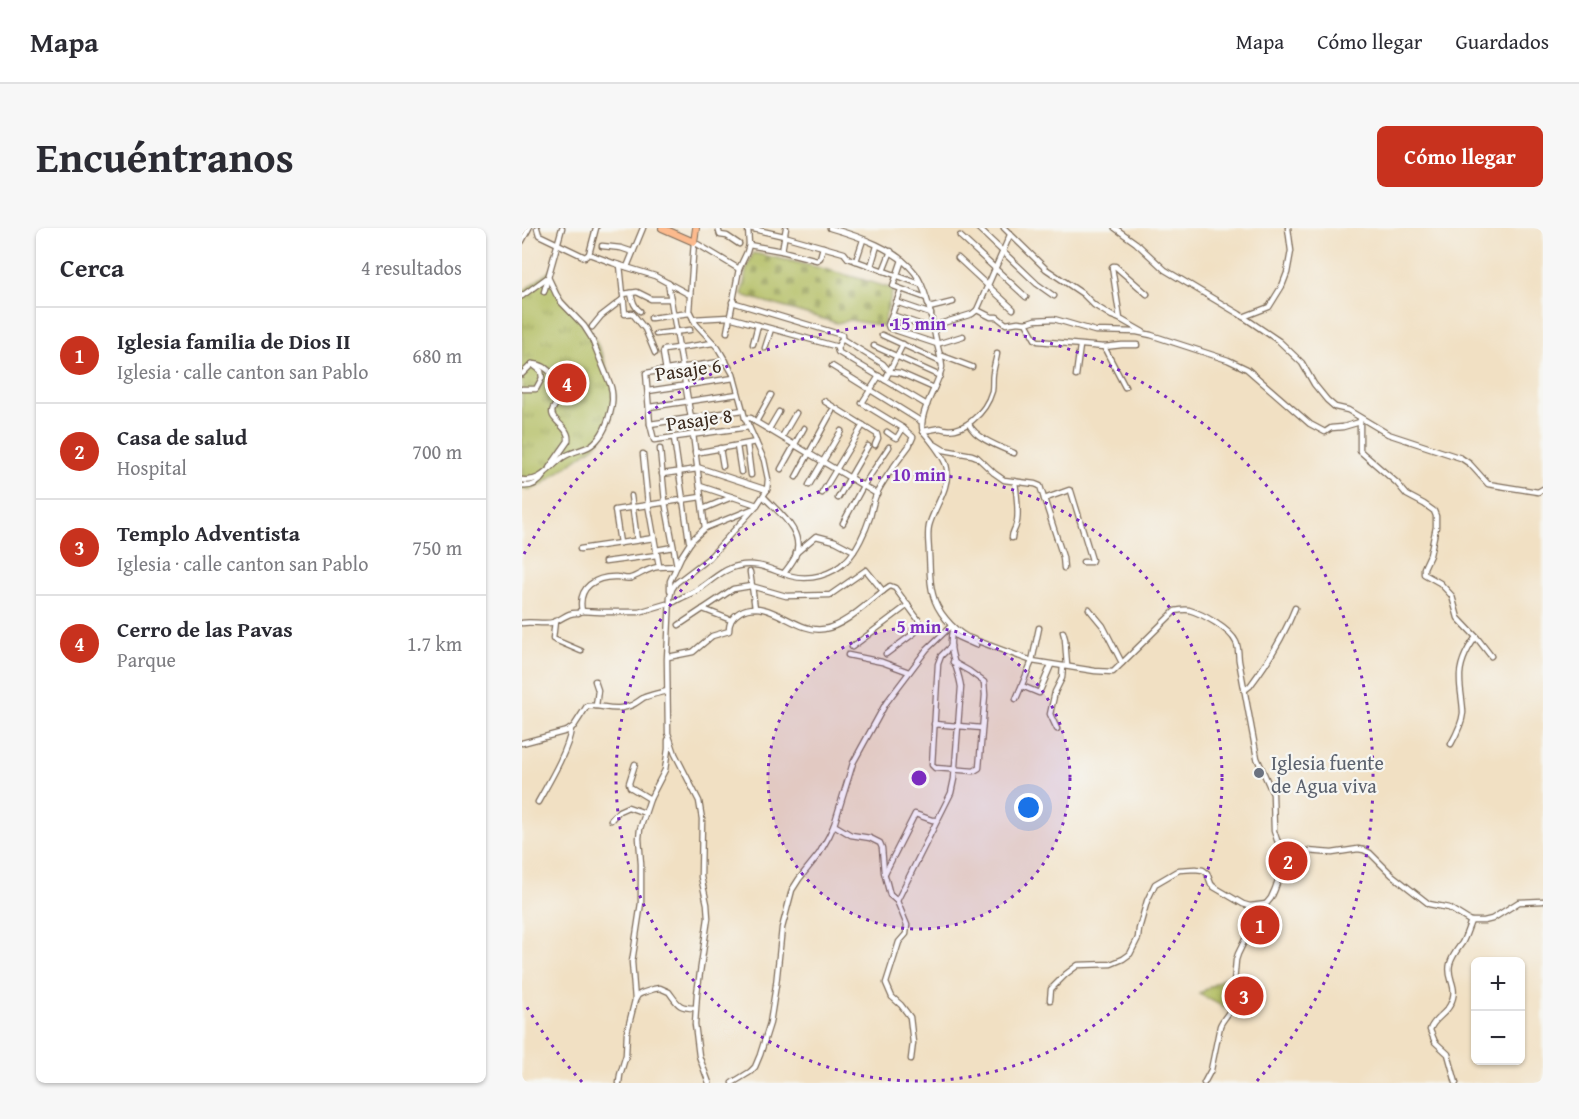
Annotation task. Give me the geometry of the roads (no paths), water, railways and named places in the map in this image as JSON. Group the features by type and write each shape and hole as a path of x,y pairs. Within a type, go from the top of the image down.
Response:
{"main road":[{"path":"662,228 694,242 696,228"}],"street":[{"path":"522,240 528,228"},
{"path":"537,228 540,235 582,257 587,256 655,276 690,295"},
{"path":"544,292 562,228"},
{"path":"587,256 596,228"},
{"path":"627,267 643,228"},
{"path":"718,228 720,234 739,244"},
{"path":"727,332 739,269 749,244 749,228 845,253 848,258 920,284"},
{"path":"782,251 786,228"},
{"path":"833,228 891,251 916,275 926,298 941,362 939,376 927,405 921,428 944,460 947,470 941,499 928,531 933,597 958,637 976,645"},
{"path":"978,228 1047,293 1054,296"},
{"path":"1004,228 1046,269 1083,294 1094,305 1146,333 1228,360 1247,369 1321,431 1343,428 1360,419"},
{"path":"1115,228 1136,243 1165,270 1279,341 1302,363 1314,384 1335,406 1348,410 1388,434 1461,458 1470,464 1488,484 1538,492 1543,489"},
{"path":"1243,317 1269,307 1282,286 1291,251 1288,228"},
{"path":"892,315 934,327 972,314 977,310 1010,235"},
{"path":"960,237 1026,297"},
{"path":"856,261 863,240"},
{"path":"709,1083 698,1049 695,1024 695,1008 708,918 701,877 702,810 696,792 669,738 667,728 668,657 672,589 676,583 709,558 764,497 767,490 767,468 748,427 734,378 726,361 690,313 694,242 739,269"},
{"path":"749,244 817,260 820,258 823,247"},
{"path":"602,246 633,252"},
{"path":"871,266 877,246"},
{"path":"883,270 891,251"},
{"path":"958,258 1013,309"},
{"path":"902,260 893,286 926,298"},
{"path":"620,265 625,314 632,313 645,329 655,353"},
{"path":"1120,319 1113,266 1147,294"},
{"path":"522,296 548,277"},
{"path":"522,480 534,480 574,451 588,447 594,442 608,419 613,400 613,391 597,348 584,326 561,302 548,277"},
{"path":"668,283 682,348 705,528"},
{"path":"901,290 888,325 889,328 937,344 963,336"},
{"path":"592,327 601,316 631,293 637,292 651,299 671,299"},
{"path":"631,293 640,311"},
{"path":"732,302 840,334 843,336 842,339 883,364 890,372 900,373 934,388"},
{"path":"896,302 930,311 953,302"},
{"path":"977,310 991,317 997,317 1006,324 1054,319 1095,331 1146,333"},
{"path":"651,318 690,313"},
{"path":"693,320 729,317 838,347"},
{"path":"1026,323 1038,341 1104,347 1137,345"},
{"path":"753,344 758,325"},
{"path":"765,348 771,329"},
{"path":"656,334 690,330"},
{"path":"882,335 941,362"},
{"path":"842,339 838,352 927,405"},
{"path":"666,371 663,351 713,343"},
{"path":"885,380 903,344"},
{"path":"874,346 939,376"},
{"path":"1076,376 1080,346"},
{"path":"1104,347 1125,387"},
{"path":"923,431 940,428 949,430 969,424 989,399 997,354"},
{"path":"940,355 972,367"},
{"path":"726,361 646,373 650,424 743,410"},
{"path":"522,486 533,486 541,480 568,441 569,436 569,433 553,418 553,408 560,400 560,391 552,373 541,366 532,364"},
{"path":"522,374 532,364"},
{"path":"522,389 536,388 542,378 541,370 532,364"},
{"path":"832,366 922,422"},
{"path":"672,599 696,590 729,569 739,566 751,564 806,578 823,575 846,561 854,551 877,494 913,438 903,428 863,404 862,402 879,376"},
{"name":"Pasaje 6","path":"648,391 734,378"},
{"path":"649,407 738,394"},
{"path":"756,422 771,395"},
{"path":"824,401 876,434 878,438 875,445"},
{"path":"796,477 832,411"},
{"path":"769,429 779,412"},
{"path":"782,437 796,413"},
{"path":"745,418 751,418 877,494"},
{"path":"1360,419 1360,451 1397,483 1407,495 1434,511 1437,521 1424,574 1440,583 1452,596 1458,618 1491,656"},
{"name":"Pasaje 8","path":"650,424 654,440 748,427"},
{"path":"969,424 974,432 1014,453"},
{"path":"822,493 863,425"},
{"path":"781,469 804,428"},
{"path":"886,432 897,438 903,428"},
{"path":"809,485 841,432"},
{"path":"674,438 682,500 691,542"},
{"path":"695,453 756,442"},
{"path":"931,442 944,450 972,455 983,462 999,478 1040,486 1063,557 1064,568"},
{"path":"747,444 751,475"},
{"path":"737,446 741,472"},
{"path":"838,498 868,446"},
{"path":"843,523 863,486 889,447"},
{"path":"720,448 723,466"},
{"path":"660,449 665,502 677,566"},
{"path":"643,454 648,504 659,566"},
{"path":"662,474 698,468 767,490"},
{"path":"1012,538 1018,508 1015,481"},
{"path":"700,486 756,506"},
{"path":"1044,498 1071,491 1092,560 1083,562"},
{"path":"631,496 637,540"},
{"path":"620,543 615,510 701,497"},
{"path":"703,509 732,497"},
{"path":"764,497 793,529 797,537 798,546 794,559 784,573"},
{"path":"672,599 670,580 691,542 705,528 756,506"},
{"path":"796,553 816,536 835,541 854,551"},
{"path":"580,549 654,538"},
{"path":"604,562 673,548"},
{"path":"582,610 583,592 601,578 631,578 659,566 677,566"},
{"path":"679,625 726,592 751,585 786,596 830,595 866,570 882,591"},
{"path":"750,572 755,608"},
{"path":"668,657 693,652 712,636 729,631 729,623 742,611 755,608 775,613 805,627 824,629 845,620 882,591 893,586 921,626 886,654"},
{"path":"574,611 639,612 666,604"},
{"path":"852,647 908,605"},
{"path":"1246,689 1274,652 1295,608"},
{"path":"703,609 731,620"},
{"path":"1089,609 1103,626 1122,663"},
{"path":"522,623 536,621 551,623 582,610"},
{"path":"952,629 967,637 1032,661 1110,673 1115,671 1175,611 1187,610 1218,625 1238,645 1257,758 1273,794 1275,836 1279,845 1295,850 1332,853 1364,850 1429,904 1449,908 1471,921 1492,919 1519,902 1543,901"},
{"path":"555,621 553,639 581,651"},
{"path":"1016,699 1032,661 1039,628"},
{"path":"897,902 951,793 954,779 961,687 951,646 952,629"},
{"path":"732,1083 755,1067 770,1023 782,928 792,890 819,854 834,825 854,763 886,703 927,649 952,629"},
{"path":"1058,729 1050,714 1065,666 1065,639 1062,632"},
{"path":"1451,744 1459,728 1462,714 1459,678 1461,669 1469,647 1476,637"},
{"path":"951,646 941,656 939,664 932,765 935,768 974,771 979,768 984,682 954,662"},
{"path":"848,655 882,662 909,672"},
{"path":"1022,686 1039,693 1051,665"},
{"path":"595,681 598,690 596,706"},
{"path":"522,743 564,733 574,726 586,707 590,705 623,708 636,704 646,696 667,691"},
{"path":"934,724 982,728"},
{"path":"538,802 555,772 571,729"},
{"path":"635,1000 632,962 640,903 639,838 650,799 665,770 669,738"},
{"path":"634,764 630,787 650,799"},
{"path":"611,820 619,811 628,807 645,813"},
{"path":"885,874 915,814 937,820"},
{"path":"834,825 850,835 870,838 880,843 882,848 890,895 897,902 907,925 906,934 898,942 886,983 892,997 909,1017 913,1043 911,1059"},
{"path":"1204,1083 1211,1070 1221,1022 1231,1011 1238,954 1257,915 1275,889 1282,868 1283,848"},
{"path":"1050,1000 1052,989 1078,965 1111,964 1130,954 1155,884 1179,870 1203,870 1207,873 1211,884 1243,904 1250,906 1266,904"},
{"path":"1456,1083 1448,1054 1435,1042 1430,1030 1431,1025 1450,1005 1454,984 1449,972 1450,964 1471,921"},
{"path":"619,1083 626,1055 627,1032 638,995 660,988 669,992 674,1001 680,1005 695,1008"}],"place":[{"name":"Cerro de las Pavas","path":"567,383"},
{"name":"Iglesia fuente de Agua viva","path":"1259,773"},
{"name":"Casa de salud","path":"1288,861"},
{"name":"Iglesia familia de Dios II","path":"1260,925"},
{"name":"Templo Adventista","path":"1244,996"}]}
